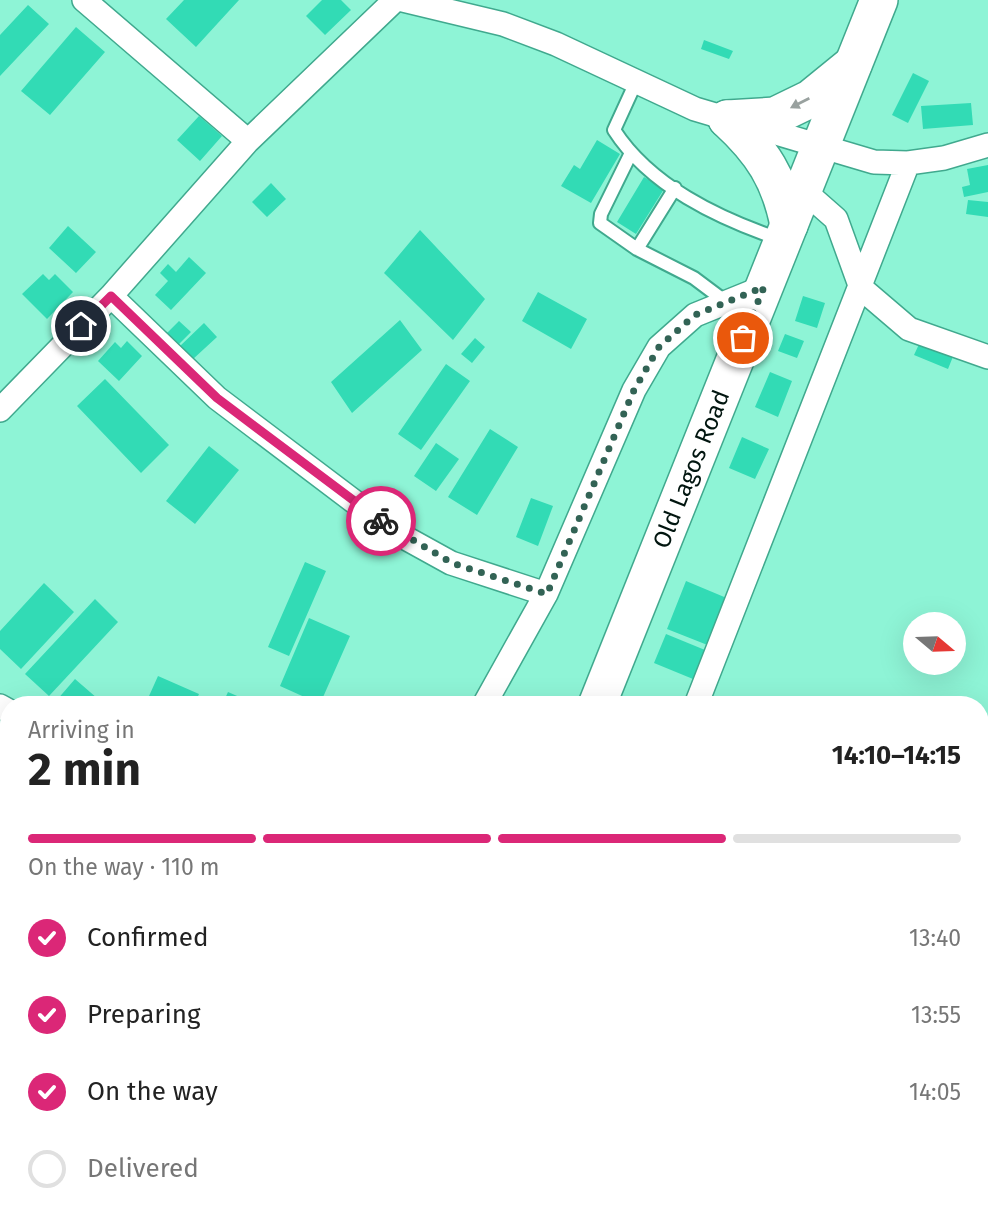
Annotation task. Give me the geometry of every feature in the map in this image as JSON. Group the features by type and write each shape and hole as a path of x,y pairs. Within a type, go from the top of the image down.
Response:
{"main road":[{"name":"Old Lagos Road","path":"601,696 879,0"},
{"path":"727,119 775,116 810,99 854,62"},
{"path":"727,119 751,141 783,193 786,233"}],"street":[{"path":"84,0 248,141"},
{"path":"0,410 111,296 248,141 395,0"},
{"path":"403,0 503,24 695,109 874,162 908,163 944,159 988,145"},
{"path":"700,696 908,163"},
{"path":"803,190 835,219 860,288 909,329 988,357"},
{"path":"489,696 547,594 634,390 659,347 695,315 764,287"},
{"path":"111,296 217,398 393,531 452,563 547,594"}],"lane":[{"path":"636,82 614,130 630,155 727,221 786,233"},
{"path":"630,155 601,214 600,223 630,247 694,278 726,302"},
{"path":"637,249 676,188"}],"building":[{"path":"184,0 239,0 196,47 166,19"},
{"path":"322,0 341,0 351,10 325,35 306,16"},
{"path":"28,5 49,24 0,76 0,35"},
{"path":"76,27 105,52 50,115 21,91"},
{"path":"704,40 733,51 729,59 701,49"},
{"path":"913,73 929,81 908,123 892,115"},
{"path":"971,103 973,125 923,129 921,106"},
{"path":"199,116 222,136 200,161 177,140"},
{"path":"597,140 620,154 591,203 561,186 574,165 580,169"},
{"path":"988,165 988,192 964,197 962,187 970,185 967,169"},
{"path":"644,177 664,189 636,234 617,222"},
{"path":"271,183 286,199 267,217 252,202"},
{"path":"968,200 988,202 988,217 966,214"},
{"path":"68,226 96,252 76,273 49,248"},
{"path":"420,230 485,299 453,340 384,273"},
{"path":"189,257 206,273 171,310 155,295 168,281 160,273 168,264 176,272"},
{"path":"43,274 49,280 55,274 73,292 47,319 22,294"},
{"path":"538,292 587,319 571,349 522,321"},
{"path":"803,296 825,303 817,328 795,321"},
{"path":"400,320 422,350 352,413 331,382"},
{"path":"179,321 191,332 179,344 167,333"},
{"path":"204,323 217,337 192,360 179,347"},
{"path":"785,334 804,341 797,358 778,351"},
{"path":"475,338 485,347 472,363 461,354"},
{"path":"921,340 954,354 948,369 914,355"},
{"path":"127,341 142,356 119,381 98,361 115,342 121,348"},
{"path":"446,364 470,381 421,450 398,434"},
{"path":"770,372 792,381 778,417 755,407"},
{"path":"105,379 169,445 141,473 77,406"},
{"path":"490,429 518,447 477,515 448,497"},
{"path":"742,437 769,449 755,479 729,468"},
{"path":"436,443 459,459 436,491 414,476"},
{"path":"209,446 239,470 195,524 166,501"},
{"path":"531,498 553,506 538,546 516,537"},
{"path":"305,562 326,571 289,656 268,647"},
{"path":"686,581 729,599 710,646 667,629"},
{"path":"44,583 74,612 21,669 0,649 0,631"},
{"path":"95,599 118,622 49,696 25,674"},
{"path":"309,618 350,636 324,696 302,696 280,686"},
{"path":"666,634 705,650 693,679 654,663"},
{"path":"158,676 199,694 198,696 149,696"},
{"path":"75,679 95,696 60,696"}],"way so far":[{"path":"381,521 393,531 452,563 547,594 634,390 659,347 695,315 764,287 743,338"}],"route":[{"path":"81,326 111,296 217,398 381,521"}]}
